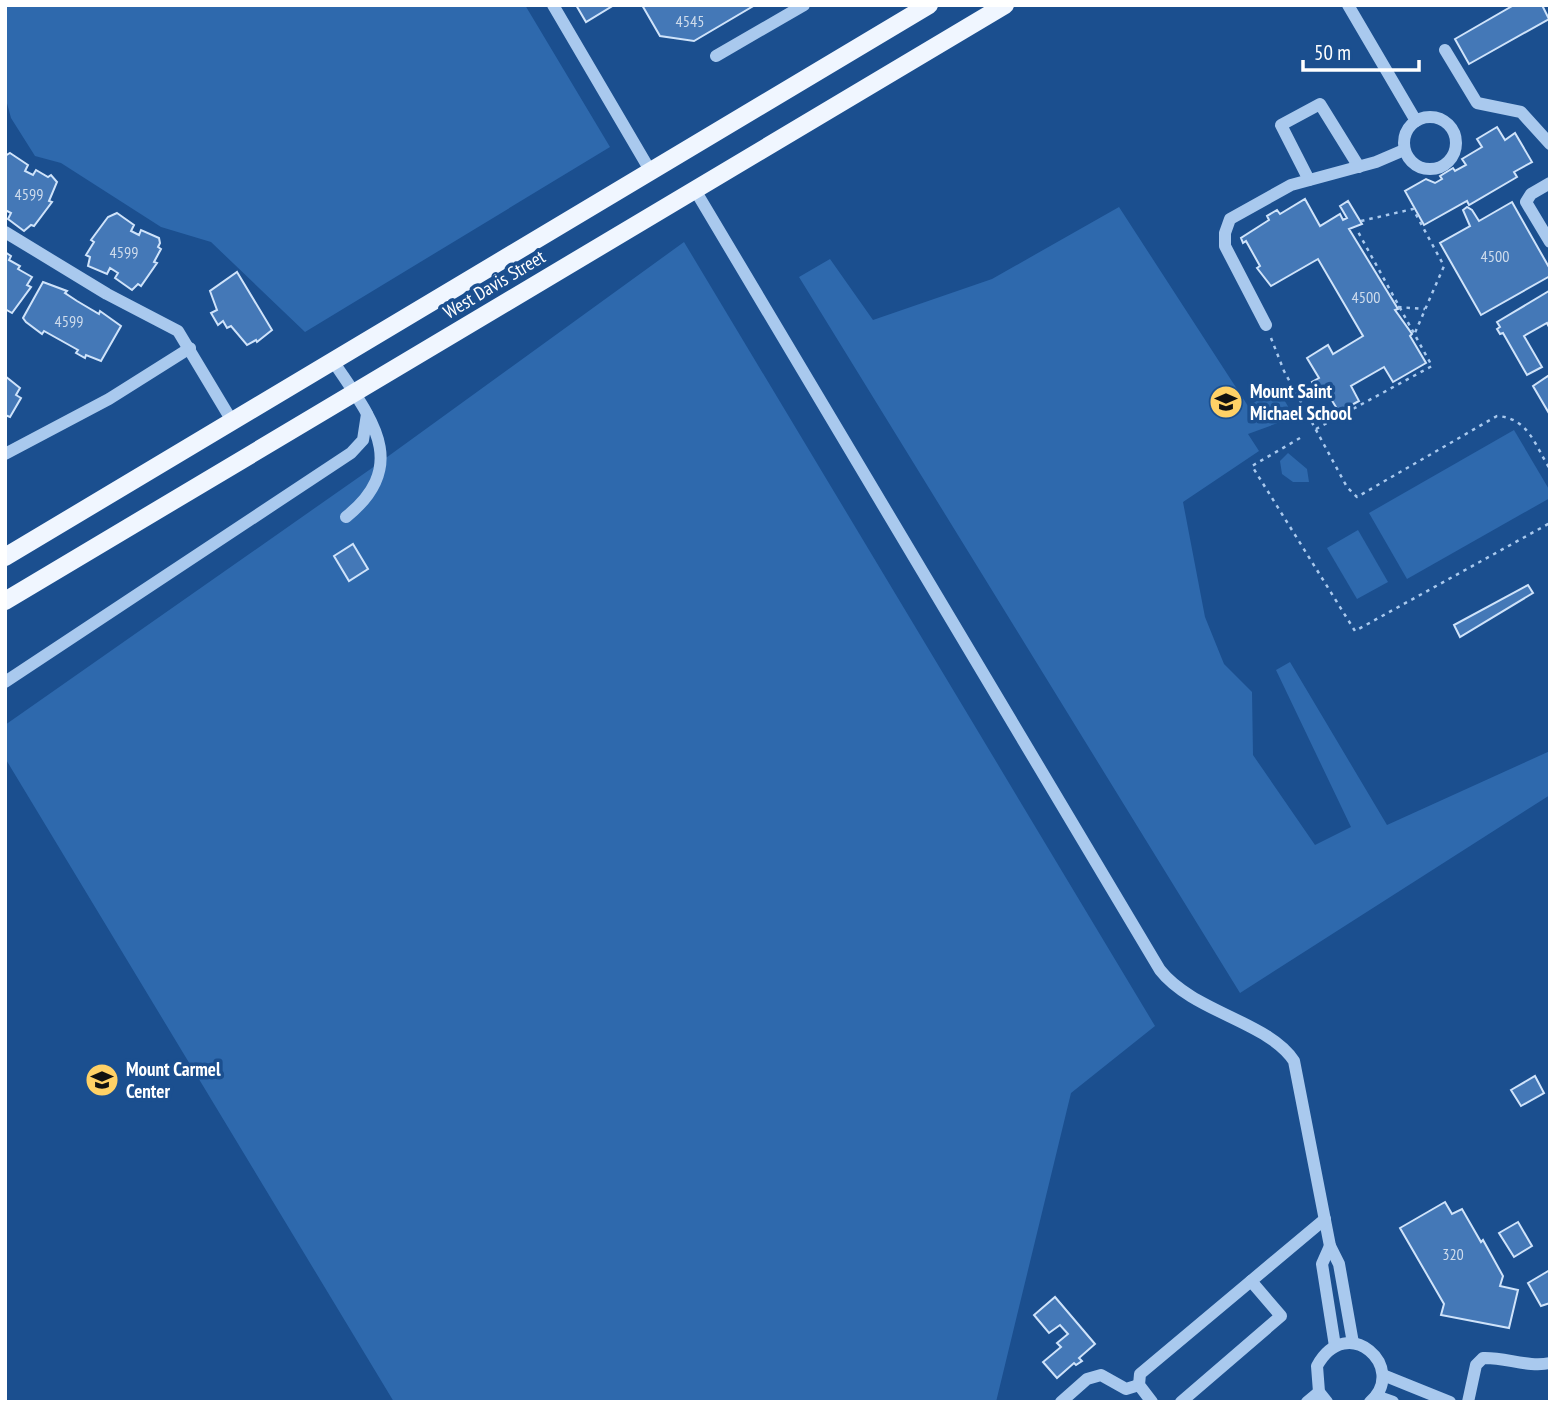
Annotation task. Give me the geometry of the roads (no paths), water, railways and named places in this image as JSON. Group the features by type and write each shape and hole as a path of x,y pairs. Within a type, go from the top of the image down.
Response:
{"main road":[{"name":"West Davis Street","path":"5,557 650,172 905,11 929,5"},
{"name":"West Davis Street","path":"5,601 1005,5"}],"lane":[{"path":"553,5 650,172"},
{"path":"716,56 804,5"},
{"path":"1348,5 1416,121"},
{"path":"1445,50 1477,103 1521,112 1550,144"},
{"path":"1309,180 1281,125 1320,104 1359,167"},
{"path":"1433,117 1449,125 1457,141 1456,150 1445,165 1429,170 1413,164 1404,150 1405,133 1416,121 1433,117"},
{"path":"1266,325 1224,246 1224,233 1230,219 1291,185 1359,167 1404,150"},
{"path":"1550,183 1531,194 1526,202 1550,242"},
{"path":"695,190 1160,970 1194,999 1278,1044 1294,1061 1330,1247 1339,1264 1353,1343"},
{"path":"5,232 107,294 178,331 232,421"},
{"path":"5,454 109,398 190,348"},
{"path":"334,361 367,414 382,445 379,475 366,500 346,517"},
{"path":"5,682 351,453 363,440 367,414"},
{"path":"1152,1402 1139,1385 1140,1374 1325,1219"},
{"path":"1330,1247 1322,1264 1335,1346"},
{"path":"1181,1402 1282,1316 1251,1281"},
{"path":"1307,1402 1323,1397 1315,1379 1317,1366 1323,1355 1335,1346 1353,1343 1371,1351 1379,1362 1382,1375 1373,1399 1393,1402"},
{"path":"1468,1402 1476,1365 1483,1358 1500,1357 1539,1365 1550,1363"},
{"path":"1061,1402 1087,1379 1101,1375 1123,1396 1139,1385"},
{"path":"1382,1375 1450,1402"}],"place":[{"name":"Mount Saint Michael School","path":"1226,402"},
{"name":"Mount Carmel Center","path":"102,1080"}]}
